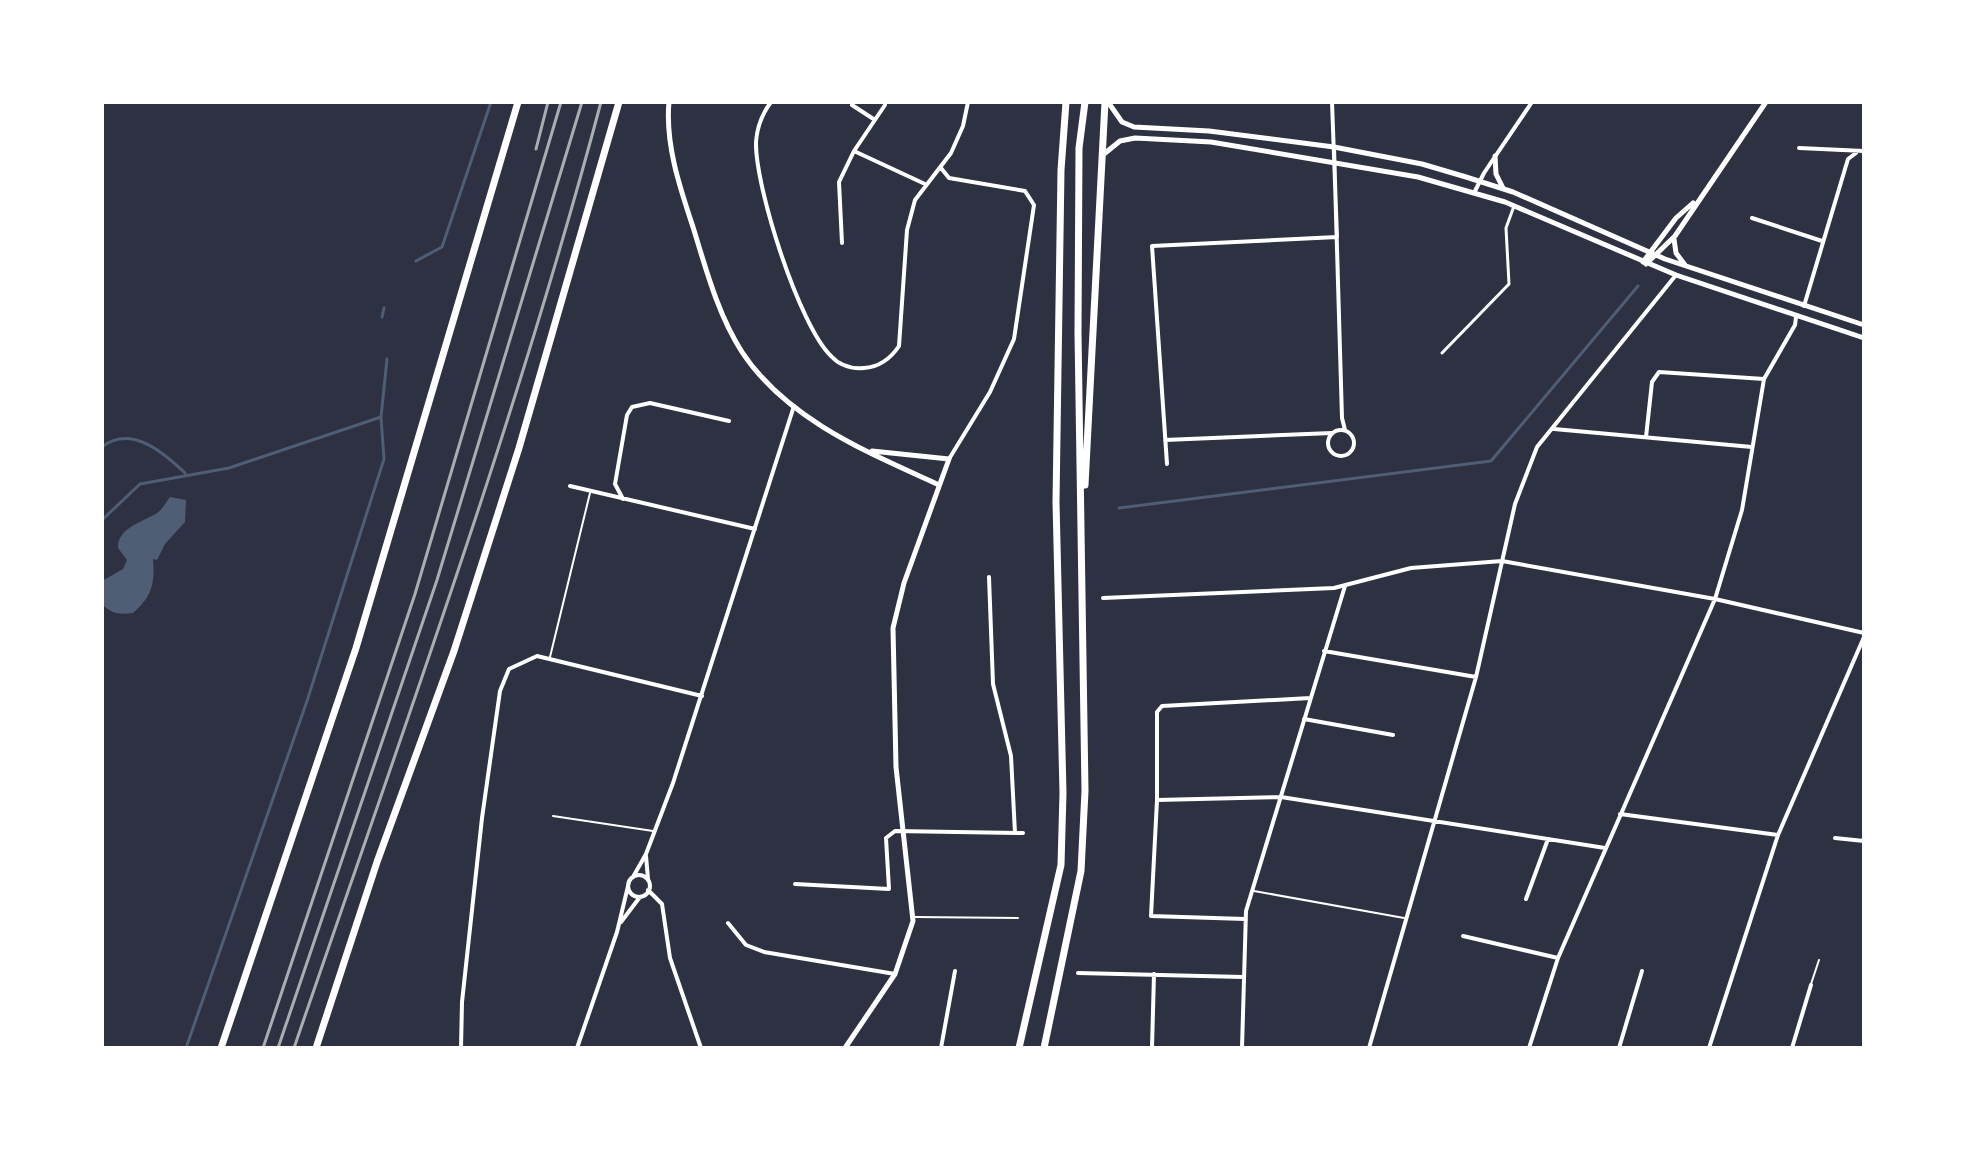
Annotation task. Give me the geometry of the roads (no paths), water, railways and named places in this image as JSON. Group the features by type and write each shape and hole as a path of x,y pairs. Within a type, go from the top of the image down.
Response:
{"highway":[{"path":"221,1048 360,633 518,102"},
{"path":"316,1048 377,862 454,651 514,463 619,102"},
{"path":"1019,1048 1061,865 1063,793 1056,502 1061,170 1066,102"},
{"path":"1044,1048 1081,871 1085,791 1079,179 1085,102"},
{"path":"1081,551 1107,102"}],"street":[{"path":"669,102 669,132 680,185 723,315 751,364 794,406 843,438 937,484"},
{"path":"771,102 758,129 758,169 799,303 816,338 831,356 843,366 869,368 893,355 899,346 907,230 915,200 941,168 963,126 968,102"},
{"path":"854,102 852,105 875,120"},
{"path":"1107,102 1122,122 1134,127 1209,131 1334,147 1422,164 1479,180 1657,256 1864,325"},
{"path":"1332,102 1342,418 1345,430 1354,442 1351,451 1343,456 1329,450 1327,441 1332,433"},
{"path":"1474,193 1479,180 1532,102"},
{"path":"1645,263 1657,256 1675,236 1764,102"},
{"path":"842,243 839,182 854,151 885,105"},
{"path":"1102,158 1113,145 1135,138 1211,142 1335,160 1418,177 1514,206 1676,275 1864,338"},
{"path":"1799,148 1864,151"},
{"path":"854,151 925,184"},
{"path":"1804,306 1848,159 1856,153"},
{"path":"1495,156 1496,174 1503,189"},
{"path":"845,1048 895,974 913,917 893,726 893,628 937,484 990,392 1014,339 1034,205 1025,191 949,178 941,168"},
{"path":"1645,263 1659,240 1697,199"},
{"path":"1442,353 1509,284 1506,228 1514,206"},
{"path":"1752,218 1822,241"},
{"path":"1675,236 1676,253 1686,266"},
{"path":"1167,464 1152,246 1337,237"},
{"path":"1639,248 1659,240"},
{"path":"1369,1048 1476,677 1516,501 1537,447 1676,275"},
{"path":"1529,1048 1558,958 1715,599 1742,510 1764,379 1795,325 1796,317"},
{"path":"1646,438 1652,382 1659,372 1764,379"},
{"path":"623,499 615,484 627,415 632,407 650,403 729,421"},
{"path":"577,1048 617,932 631,880 646,854 702,696 794,406"},
{"path":"1554,429 1752,447"},
{"path":"1165,440 1345,430"},
{"path":"872,451 949,459"},
{"path":"570,486 755,529"},
{"path":"1103,598 1345,586 1411,568 1502,561 1715,599 1864,635 1778,835 1709,1048"},
{"path":"989,577 993,684 1011,756 1015,833"},
{"path":"1242,1048 1245,919 1345,586"},
{"path":"1323,651 1476,677"},
{"path":"461,1048 462,1002 493,733 503,677 517,664 537,656 702,696"},
{"path":"1245,919 1151,916 1157,800 1155,718 1162,706 1310,698"},
{"path":"1304,719 1393,735"},
{"path":"1157,800 1281,797 1605,848"},
{"path":"1620,814 1778,835"},
{"path":"795,884 889,889 888,833 1023,833"},
{"path":"1835,838 1864,841"},
{"path":"1526,899 1548,839"},
{"path":"617,932 632,904 648,890 646,854"},
{"path":"631,880 639,875 648,879"},
{"path":"631,880 633,894 642,896"},
{"path":"648,890 662,904 670,958 701,1048"},
{"path":"728,923 746,945 764,952 895,974"},
{"path":"1463,936 1558,958"},
{"path":"941,1048 955,971"},
{"path":"1619,1048 1642,971"},
{"path":"1078,973 1243,977"},
{"path":"1152,1048 1154,974"},
{"path":"1792,1048 1811,985"}],"lane":[{"path":"550,659 590,491"},
{"path":"553,816 654,831"},
{"path":"1254,891 1405,918"},
{"path":"913,917 1018,918"},
{"path":"1811,985 1819,960"}],"water":[{"path":"170,497 186,500 185,522 165,544 157,560 153,559 153,583 148,595 133,613 120,614 109,610 102,604 102,581 123,569 127,560 118,548 122,535 159,511"}],"waterway":[{"path":"416,261 442,247 491,102"},
{"path":"1119,508 1491,461 1638,286"},
{"path":"382,317 384,308"},
{"path":"186,1048 307,701 384,459 381,417 387,359"},
{"path":"102,520 140,484 229,468 381,417"},
{"path":"102,447 113,441 135,440 157,450 185,473"}],"railway":[{"path":"536,149 548,102"},
{"path":"263,1048 415,594 561,102"},
{"path":"278,1048 437,580 582,102"},
{"path":"294,1048 495,459 568,222 601,102"}]}
